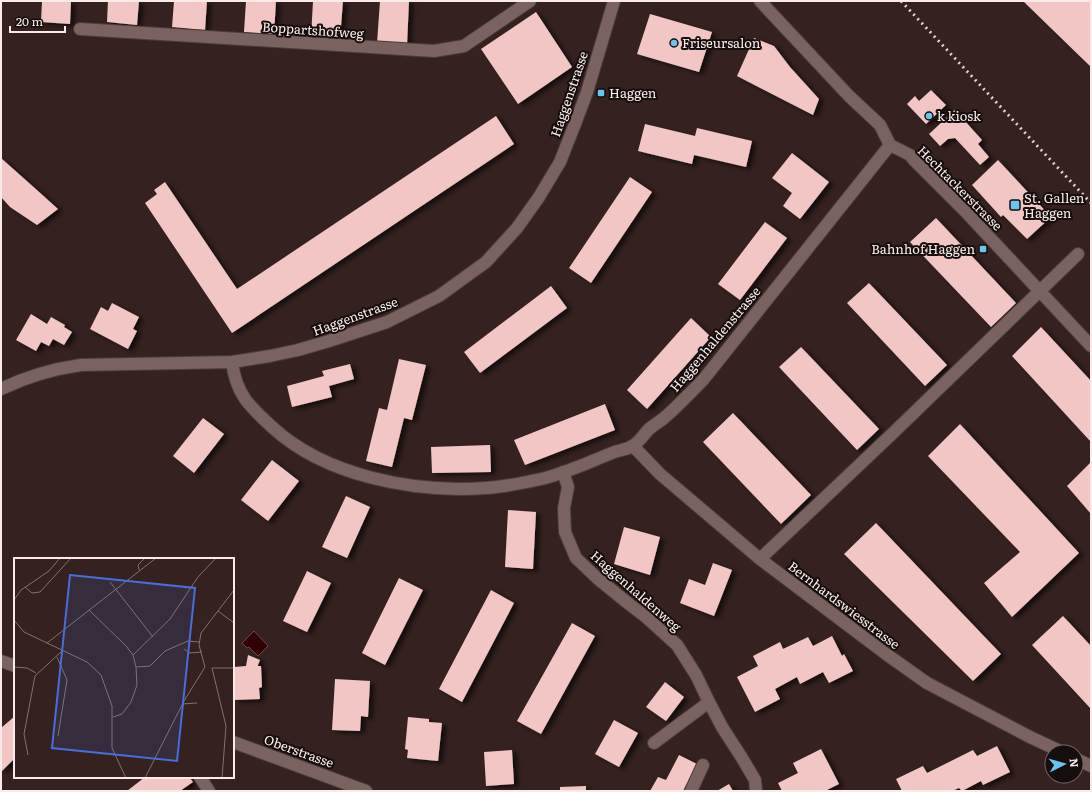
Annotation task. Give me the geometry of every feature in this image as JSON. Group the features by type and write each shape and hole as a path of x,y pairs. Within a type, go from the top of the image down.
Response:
{"street":[{"name":"Boppartshofweg","path":"80,29 434,51 464,46 530,1"},
{"path":"760,1 849,96 880,125 890,145"},
{"name":"Haggenstrasse","path":"1,389 36,374 59,368 81,365 232,362 270,356 330,341 387,322 439,296 486,262 517,228 539,197 560,162 587,92 612,2"},
{"name":"Hechtackerstrasse","path":"890,145 910,155 964,210 1091,346"},
{"name":"Haggenhaldenstrasse","path":"232,362 234,374 242,396 260,416 279,434 300,449 337,467 385,481 422,487 451,489 485,488 512,485 542,479 633,446 688,396 703,380 890,145"},
{"path":"760,559 1078,254"},
{"name":"Bernhardswiesstrasse","path":"633,446 660,474 760,559 886,654 927,683 1045,744"},
{"name":"Haggenhaldenweg","path":"563,472 568,487 564,508 565,532 576,558 597,578 646,617 676,644 696,675 722,727 754,780 756,791"},
{"path":"1,660 14,666"},
{"path":"654,743 709,702"},
{"name":"Oberstrasse","path":"234,742 359,790"},
{"path":"691,791 703,765"},
{"path":"201,778 209,791"}],"shaded area":[{"path":"254,631 268,646 258,656 249,647 247,648 242,643"}],"building":[{"path":"42,1 71,1 70,24 41,22"},
{"path":"108,1 139,1 137,25 107,22"},
{"path":"174,1 207,1 205,30 172,27"},
{"path":"246,1 276,1 274,34 244,32"},
{"path":"313,1 343,1 340,39 311,37"},
{"path":"380,1 409,1 407,45 377,43"},
{"path":"1023,1 1091,1 1091,67"},
{"path":"536,12 572,67 518,104 481,49"},
{"name":"Friseursalon","path":"650,14 712,32 699,72 637,54"},
{"path":"754,38 774,46 790,67 819,99 813,115 737,76"},
{"path":"931,90 946,105 926,124 907,104 915,96 919,101"},
{"path":"955,110 982,140 978,144 989,157 980,165 955,138 948,139 940,146 929,134"},
{"path":"496,116 514,144 232,333 145,203 157,194 154,190 165,182 237,289"},
{"path":"645,124 695,136 697,128 752,141 746,167 694,155 692,164 638,151"},
{"path":"792,153 829,182 800,219 783,206 792,193 772,178"},
{"path":"1,158 58,209 37,225 10,207 1,197"},
{"path":"998,160 1051,217 1027,239 1003,215 1001,217 972,185"},
{"path":"630,177 652,192 591,283 569,268"},
{"path":"936,218 1016,303 991,327 910,242"},
{"path":"765,222 787,238 740,300 718,284"},
{"path":"869,283 947,365 925,386 847,303"},
{"path":"551,286 567,308 480,373 464,352"},
{"path":"112,303 139,317 133,329 137,331 128,349 90,329 101,307 108,311"},
{"path":"31,314 47,324 51,317 65,325 64,327 72,332 64,345 53,339 49,346 41,342 36,351 16,340"},
{"path":"691,318 711,337 647,409 627,390"},
{"path":"1041,327 1091,381 1091,442 1012,356"},
{"path":"801,347 879,429 857,450 779,367"},
{"path":"399,359 426,365 412,420 404,418 392,467 366,461 379,408 387,410"},
{"path":"350,364 354,379 329,386 332,397 292,407 287,386 324,376 322,371"},
{"path":"605,404 615,430 525,465 514,440"},
{"path":"733,413 811,495 781,524 703,442"},
{"path":"203,418 224,434 194,473 173,456"},
{"path":"960,424 1079,553 1012,617 984,583 1020,552 928,456"},
{"path":"490,445 491,472 432,473 431,447"},
{"path":"272,460 299,481 268,521 241,500"},
{"path":"1091,462 1091,514 1067,486"},
{"path":"346,496 370,507 347,558 322,547"},
{"path":"508,510 536,512 533,569 505,567"},
{"path":"876,523 1001,654 973,681 844,554"},
{"path":"624,527 660,537 650,575 614,564"},
{"path":"713,563 732,570 714,616 680,603 689,579 705,585"},
{"path":"307,571 331,583 307,632 283,621"},
{"path":"399,578 423,590 385,665 362,653"},
{"path":"491,590 514,603 462,702 439,689"},
{"path":"1063,616 1091,646 1091,709 1032,645"},
{"path":"572,623 595,636 541,734 517,721"},
{"path":"832,636 842,656 844,654 853,671 829,683 823,672 800,684 797,677 775,689 780,699 755,712 737,677 758,666 753,656 780,642 783,649 808,637 813,646"},
{"path":"248,655 260,660 258,666 261,666 262,687 259,688 260,699 235,700 234,667 246,666"},
{"path":"335,679 370,681 368,717 361,716 360,731 332,730"},
{"path":"665,682 684,697 666,721 646,707"},
{"path":"14,717 14,759 1,772 1,728"},
{"path":"408,717 429,719 429,722 442,723 438,761 407,758 408,750 405,749"},
{"path":"614,720 638,733 619,767 595,754"},
{"path":"997,746 1010,772 983,785 981,781 962,791 959,788 952,791 902,791 896,779 923,766 927,773 973,750 977,756"},
{"path":"821,749 839,784 825,791 782,791 778,783 798,773 793,763"},
{"path":"512,750 514,784 486,786 484,752"},
{"path":"679,755 697,764 683,791 650,791 658,777 666,780"},
{"path":"144,778 190,778 193,782 180,791 127,791"},
{"path":"729,784 733,791 717,791"},
{"path":"586,786 586,791 560,791 560,787"}],"railway":[{"path":"901,1 1091,203"}],"place":[{"name":"Friseursalon","path":"674,43"},
{"name":"Haggen","path":"601,93"},
{"name":"k kiosk","path":"929,116"},
{"name":"St. Gallen Haggen","path":"1015,205"},
{"name":"Bahnhof Haggen","path":"983,249"}]}
